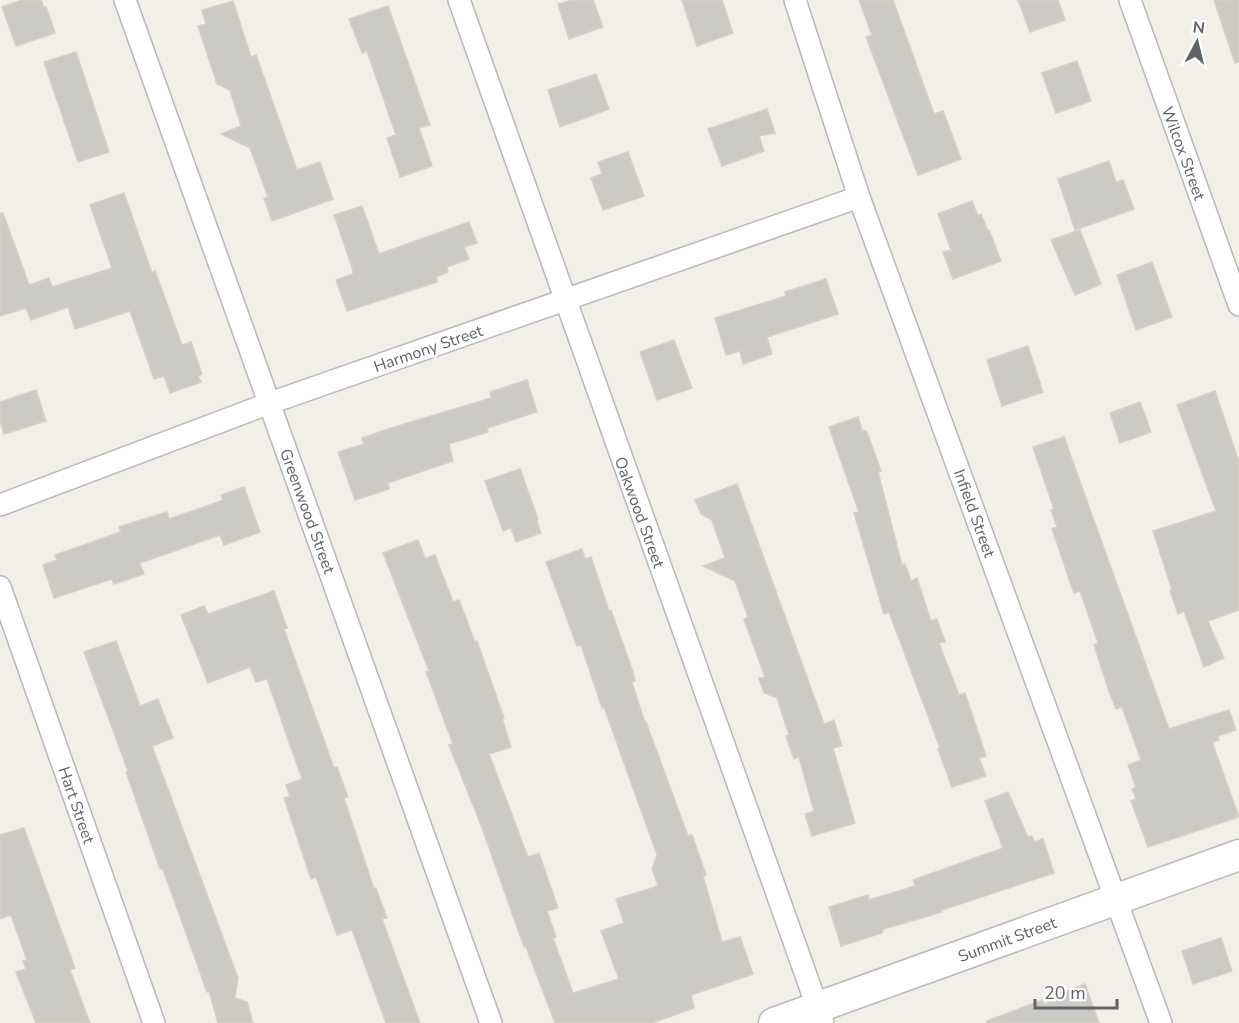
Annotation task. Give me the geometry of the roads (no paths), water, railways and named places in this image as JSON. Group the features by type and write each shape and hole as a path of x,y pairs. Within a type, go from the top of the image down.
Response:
{"main road":[{"name":"Summit Street","path":"774,1023 820,1015 1239,855"}],"street":[{"name":"Greenwood Street","path":"125,0 491,1023"},
{"name":"Oakwood Street","path":"459,0 820,1015"},
{"name":"Infield Street","path":"795,0 859,197 1161,1023"},
{"name":"Wilcox Street","path":"1130,0 1239,305"},
{"name":"Harmony Street","path":"0,505 270,403 859,197"},
{"name":"Hart Street","path":"0,587 154,1023"}]}
